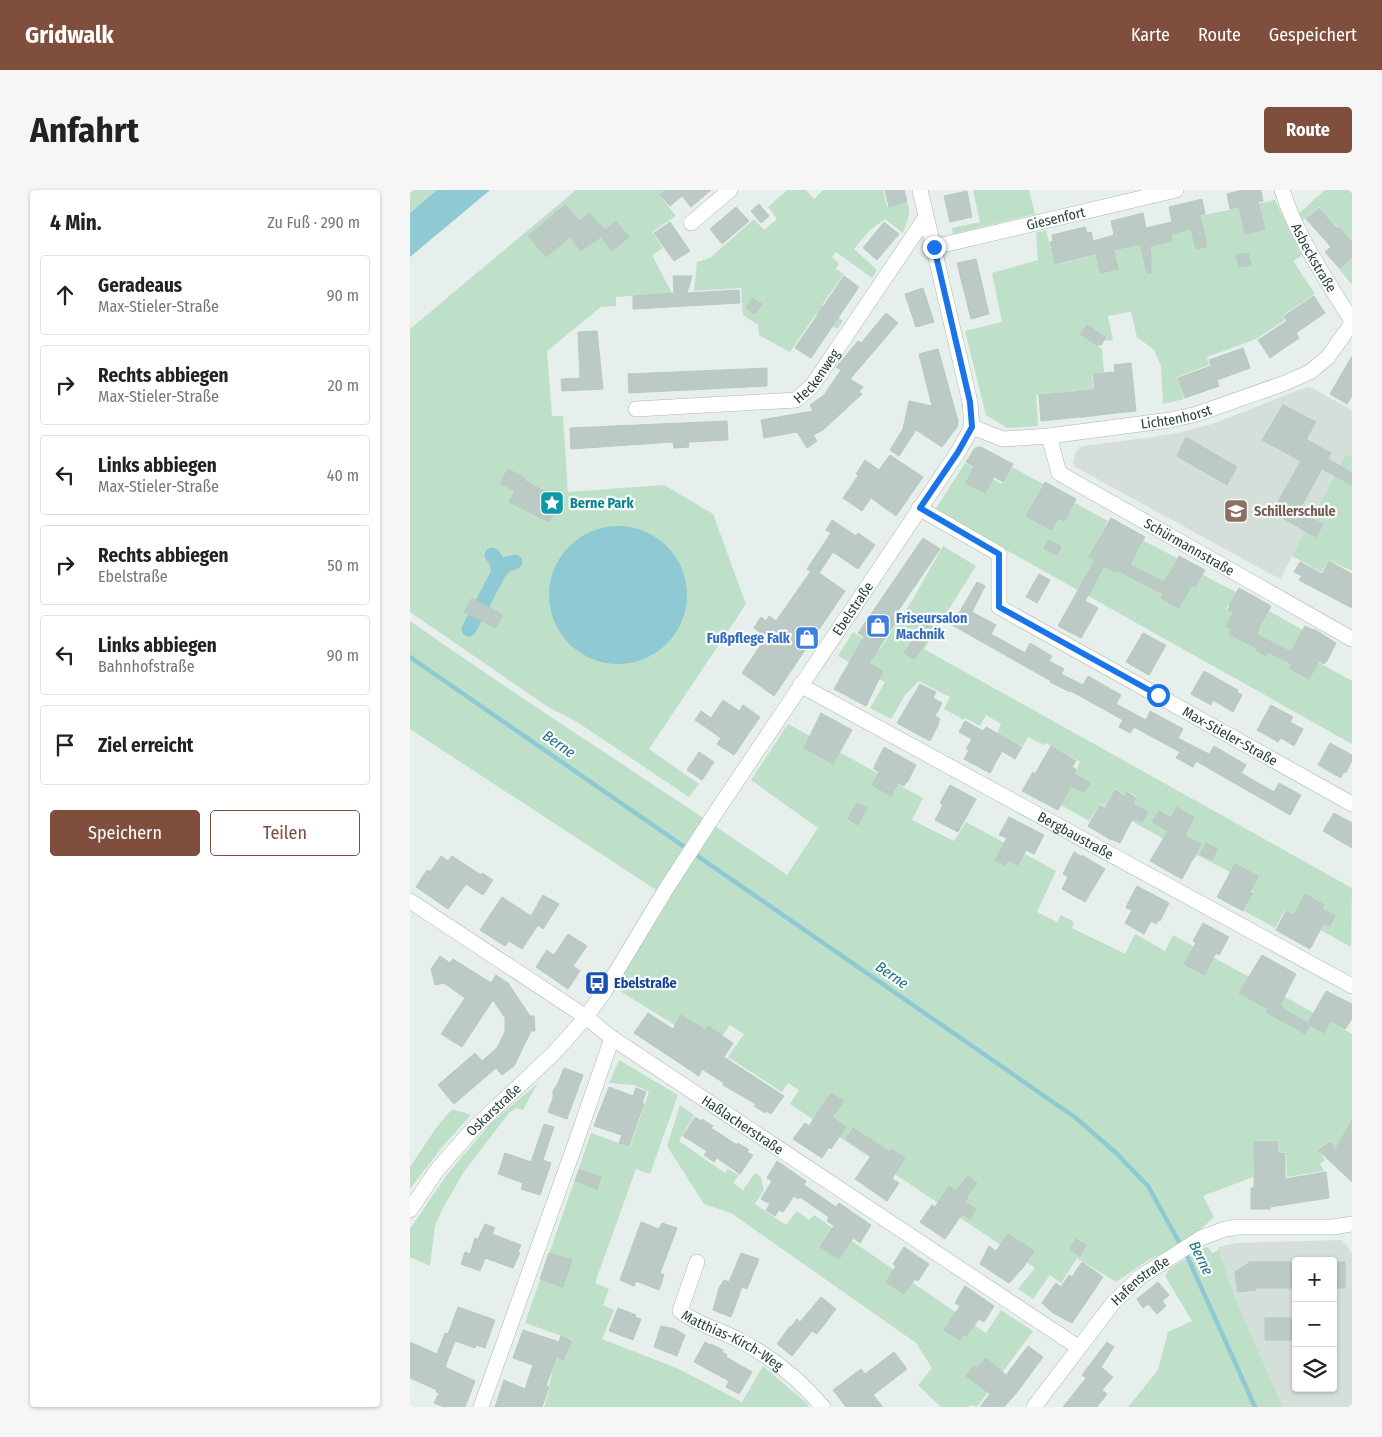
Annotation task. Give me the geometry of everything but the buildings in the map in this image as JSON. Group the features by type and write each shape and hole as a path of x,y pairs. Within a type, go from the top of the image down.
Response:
{"street":[{"path":"691,224 730,190"},
{"path":"920,190 970,402 972,427"},
{"name":"Giesenfort","path":"934,247 1176,190"},
{"name":"Asbeckstraße","path":"1282,190 1289,213 1302,238 1352,322"},
{"name":"Heckenweg","path":"636,409 796,400 812,386 926,217"},
{"name":"Lichtenhorst","path":"972,427 1003,439 1049,436 1170,420 1226,404 1310,372 1328,357 1352,322"},
{"name":"Ebelstraße","path":"586,1017 604,992 670,881 958,452 972,427"},
{"name":"Schürmannstraße","path":"1049,436 1059,473 1352,639"},
{"name":"Max-Stieler-Straße","path":"920,508 999,554 999,607 1352,804"},
{"name":"Bergbaustraße","path":"800,685 1352,986"},
{"name":"Haßlacherstraße","path":"410,901 586,1017 612,1038 1078,1347"},
{"name":"Oskarstraße","path":"410,1210 437,1170 472,1130 547,1059 586,1017"},
{"path":"481,1407 612,1038"},
{"name":"Hafenstraße","path":"1034,1407 1112,1303 1140,1277 1201,1238 1225,1229 1239,1227 1333,1227 1352,1224"},
{"name":"Matthias-Kirch-Weg","path":"697,1262 680,1311 689,1318 740,1340 770,1359 799,1382 823,1407"}],"shaded area":[{"name":"Schillerschule","path":"1307,387 1352,410 1352,456 1346,454 1280,579 1075,467 1073,463 1075,453 1082,446 1182,432 1212,424"},
{"path":"1342,1240 1352,1253 1352,1407 1283,1407 1236,1300 1218,1247 1237,1243"}],"green space":[{"path":"410,190 437,190 410,213"},
{"name":"Berne Park","path":"576,190 667,190 660,196 676,216 652,232 663,248 652,255 672,293 616,297 616,306 601,307 547,351 552,416 563,416 568,492 664,485 713,514 746,604 649,749 699,784 689,797 577,722 548,707 410,612 410,329"},
{"path":"787,190 806,190 814,199 823,190 883,190 887,207 908,203 909,211 903,233 885,219 868,232 854,249 877,270 872,278 836,252 832,257 839,264 836,269 844,274 822,305 843,321 837,329 816,314 790,352 759,335 758,325 743,315 741,288 694,291 697,262 710,258 754,219 764,230 777,219 768,207"},
{"path":"973,190 1029,190 1035,214 953,234 952,228 980,222"},
{"path":"1325,190 1352,190 1352,241 1319,207 1301,222 1298,214"},
{"path":"1275,200 1302,256 1293,261 1315,294 1283,315 1285,320 1256,339 1207,357 1209,365 1177,377 1184,399 1163,404 1161,366 1154,350 1137,337 1131,312 1129,312 1108,316 1113,340 1104,341 1107,337 1087,323 1079,334 1102,349 1104,372 1092,374 1097,416 1080,418 1076,391 1036,395 1038,426 1007,428 986,415 965,331 1002,322 992,273 1038,260 1036,233 1046,230 1055,265 1128,247 1137,230 1142,254 1152,252 1152,242 1163,239 1164,243 1172,241 1171,234 1191,229 1189,219 1201,220 1200,216"},
{"path":"1352,259 1352,285 1340,270"},
{"path":"1346,454 1352,456 1352,571 1329,560 1321,572 1292,556"},
{"path":"965,463 1002,484 1012,467 1043,484 1032,504 1064,521 1075,503 1108,521 1100,537 1135,556 1144,541 1177,558 1168,574 1195,589 1203,575 1236,592 1226,609 1260,628 1269,611 1303,630 1293,648 1352,681 1352,744 935,510"},
{"path":"943,546 976,566 924,649 1352,888 1351,947 1285,910 1275,928 1244,911 1254,892 1228,877 1230,872 1197,855 1193,860 1173,850 1175,845 1126,818 1137,797 1127,791 1125,795 1115,789 1105,806 1100,804 1089,821 1061,805 1071,787 1069,785 1080,762 1046,743 1044,745 1028,737 1023,746 997,733 1001,724 986,715 980,726 965,718 964,720 944,709 950,697 919,681 905,695 891,719 870,708 885,682 838,656 853,632 880,649 913,599"},
{"path":"410,621 787,875 818,828 751,780 788,724 923,798 912,820 954,841 966,822 1056,871 1037,912 1057,922 1061,915 1074,922 1072,928 1125,954 1135,934 1165,951 1173,935 1352,1034 1352,1144 1338,1154 1330,1141 1318,1149 1325,1160 1320,1164 1324,1171 1287,1177 1286,1152 1279,1152 1279,1140 1254,1140 1253,1177 1203,1196 1214,1217 1200,1230 1167,1251 1150,1259 1116,1282 1077,1258 1061,1283 1050,1275 1033,1299 1018,1289 1035,1268 790,1104 799,1090 788,1083 782,1092 728,1057 744,1034 730,1025 713,1049 620,991 623,985 621,977 670,899 410,729"},
{"path":"619,1060 678,1095 650,1174 636,1169 595,1283 609,1289 603,1305 614,1310 602,1339 679,1369 742,1402 763,1366 809,1405 807,1407 544,1407 552,1373 546,1370 551,1357 565,1360 573,1340 525,1323 591,1133 630,1147 649,1092 634,1085 609,1083"},
{"path":"537,1084 523,1110 516,1108 509,1113 463,1173 435,1226 430,1266 410,1257 410,1229 446,1176 489,1125"},
{"path":"680,1105 694,1115 679,1141 725,1173 728,1169 739,1175 733,1183 743,1190 755,1173 761,1177 764,1190 755,1204 786,1225 797,1211 809,1220 814,1215 986,1333 1001,1310 1033,1331 977,1407 970,1405 968,1407 941,1407 918,1385 932,1368 916,1343 731,1213 704,1204 667,1146"},
{"path":"452,1109 471,1115 443,1146 410,1189 410,1167 436,1128"},
{"path":"1206,1247 1212,1253 1219,1250 1236,1300 1283,1407 1128,1407 1158,1370 1168,1332 1192,1321 1165,1276 1170,1268"}],"water":[{"path":"437,190 490,190 410,257 410,213"},
{"path":"618,526 644,532 667,546 681,569 687,595 681,621 667,644 644,658 618,664 592,658 569,644 555,621 549,595 555,569 569,546 592,532"}],"waterway":[{"path":"469,629 499,572 496,560 492,555"},
{"path":"499,572 507,564 515,562"},
{"name":"Berne","path":"410,657 1076,1118 1115,1152 1148,1186 1188,1258 1255,1407"}],"place":[{"name":"Berne Park","path":"552,503"},
{"name":"Schillerschule","path":"1236,511"},
{"name":"Friseursalon Machnik","path":"878,626"},
{"name":"Fußpflege Falk","path":"807,638"},
{"name":"Ebelstraße","path":"597,983"}],"route":[{"path":"934,247 970,402 972,427 958,452 920,508 999,554 999,607 1158,695"}]}
